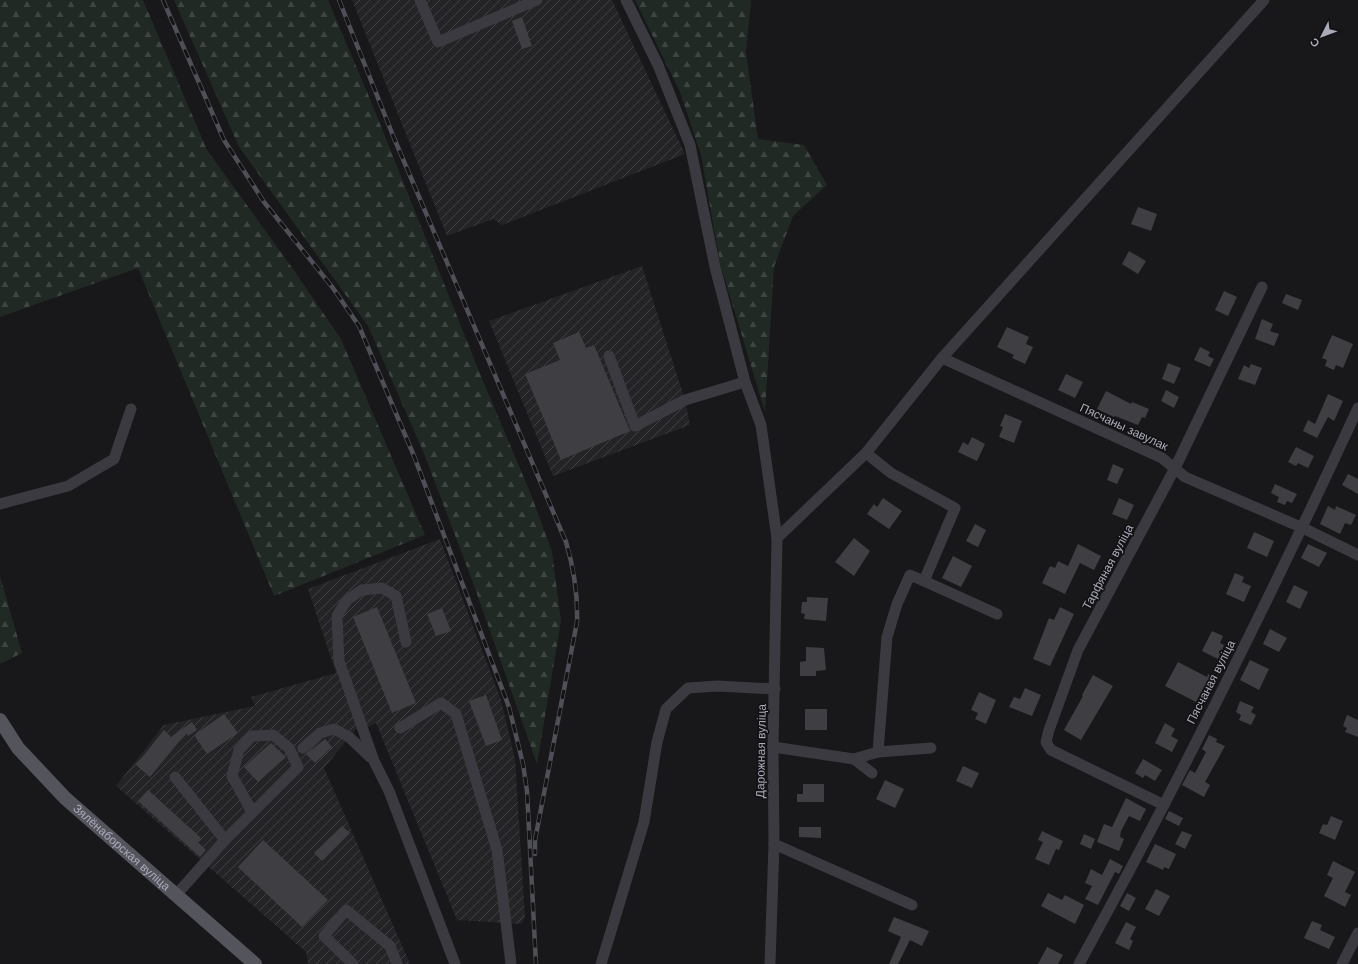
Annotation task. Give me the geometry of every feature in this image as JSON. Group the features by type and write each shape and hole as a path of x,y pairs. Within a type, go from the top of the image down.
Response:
{"main road":[{"name":"Зялёнаборская вуліца","path":"0,720 18,748 65,798 255,964"}],"street":[{"path":"420,0 438,42 538,0"},
{"name":"Дарожная вуліца","path":"626,0 658,65 690,145 715,267 745,382 761,425 778,538 773,747 774,844 770,964"},
{"path":"778,538 866,453 942,358 1264,0"},
{"name":"Тарфяная вуліца","path":"1164,805 1051,750 1046,742 1078,650 1175,468 1262,287"},
{"path":"609,356 635,426 685,400 745,382"},
{"name":"Пясчаны завулак","path":"942,358 1162,458 1185,477 1303,528 1358,555"},
{"name":"Пясчаная вуліца","path":"1079,964 1164,805 1303,528 1358,408"},
{"path":"0,504 68,486 114,459 131,409"},
{"path":"866,453 891,473 955,508 924,581"},
{"path":"878,752 889,630 897,604 910,575 997,614"},
{"path":"406,642 396,596 382,588 362,590 347,600 337,616 339,661 374,761 389,791 455,964"},
{"path":"601,964 644,822 657,742 666,709 688,688 717,686 775,689"},
{"path":"400,728 441,703 456,714 497,850 511,964"},
{"path":"303,748 320,733 334,729 350,737 374,761"},
{"path":"176,895 225,840 251,814 298,767 289,748 272,735 252,736 239,750 232,776 249,806 251,814"},
{"path":"773,747 854,759 878,752 931,748"},
{"path":"854,759 872,773"},
{"path":"176,777 213,822 225,840"},
{"path":"774,844 912,905"},
{"path":"353,964 324,936 346,910 390,946 397,964"},
{"path":"1342,964 1358,933"}],"shaded area":[{"path":"352,0 612,0 685,154 502,225 493,219 447,236"},
{"path":"642,266 685,400 690,425 553,476 489,321"},
{"path":"440,539 501,700 515,759 525,917 521,924 457,920 376,723 362,730 356,729 324,768 410,964 308,964 306,952 116,786 164,725 255,706 251,697 336,673 308,589"}],"green space":[{"path":"0,0 143,0 207,150 293,269 341,339 425,535 274,596 138,268 0,317"},
{"path":"174,0 328,0 370,99 481,376 532,497 552,552 561,621 537,764 472,580 423,451 368,326 239,147"},
{"path":"635,0 751,0 746,52 758,139 804,145 827,185 793,216 774,267 765,412 720,263 701,155 680,92"},
{"path":"0,576 22,653 0,664"}],"building":[{"path":"522,17 532,46 522,49 512,21"},
{"path":"1138,207 1157,214 1151,231 1131,224"},
{"path":"1129,251 1146,261 1138,274 1122,264"},
{"path":"1224,291 1237,297 1228,316 1215,310"},
{"path":"1286,294 1302,300 1298,310 1282,303"},
{"path":"1262,319 1273,324 1270,331 1279,334 1274,346 1255,339"},
{"path":"1007,327 1029,337 1026,344 1033,347 1025,364 1012,358 1014,355 997,347"},
{"path":"579,332 586,348 594,345 630,431 561,460 525,374 560,360 553,343"},
{"path":"1332,335 1353,344 1343,368 1336,365 1334,370 1325,366 1327,360 1322,358"},
{"path":"1200,347 1210,352 1208,356 1214,359 1210,367 1194,360"},
{"path":"1168,363 1181,368 1174,384 1162,379"},
{"path":"1251,364 1262,368 1255,385 1238,379 1244,365 1249,368"},
{"path":"1066,374 1083,382 1075,398 1058,390"},
{"path":"1166,390 1179,397 1174,408 1161,401"},
{"path":"1106,391 1131,404 1132,402 1149,409 1145,418 1142,417 1138,425 1115,416 1114,417 1097,409"},
{"path":"1328,394 1343,401 1334,421 1328,417 1317,438 1303,431 1308,420 1315,424"},
{"path":"1005,414 1022,421 1014,443 999,437 1003,427 1000,426"},
{"path":"972,437 985,444 977,461 958,452 963,442 968,445"},
{"path":"1296,447 1314,456 1308,468 1298,463 1296,466 1288,462"},
{"path":"1113,464 1124,469 1117,484 1107,480"},
{"path":"1348,474 1358,479 1358,494 1342,485"},
{"path":"1275,484 1297,494 1292,503 1287,501 1285,505 1277,502 1279,497 1271,493"},
{"path":"883,498 902,511 889,529 867,514 874,504 877,507"},
{"path":"1119,498 1134,505 1127,520 1112,514"},
{"path":"1328,506 1335,510 1336,506 1356,515 1351,525 1345,523 1340,534 1320,524"},
{"path":"975,524 986,530 978,547 966,541"},
{"path":"1254,532 1274,541 1267,557 1247,548"},
{"path":"854,538 870,551 854,576 835,562"},
{"path":"1078,544 1101,556 1094,570 1080,563 1065,594 1042,583 1050,566 1055,568 1058,561 1068,566"},
{"path":"1308,544 1327,553 1319,567 1301,558"},
{"path":"953,556 972,566 961,587 942,578"},
{"path":"1235,573 1244,577 1242,582 1251,586 1244,602 1226,594"},
{"path":"1294,585 1308,592 1300,609 1286,602"},
{"path":"807,597 828,598 826,621 804,619 805,614 801,613 802,602 807,602"},
{"path":"377,607 416,703 392,713 353,617"},
{"path":"1060,607 1074,614 1050,666 1033,659 1049,618 1054,620"},
{"path":"442,608 451,631 436,636 427,614"},
{"path":"1270,629 1287,638 1279,652 1263,644"},
{"path":"1212,631 1223,636 1220,643 1224,645 1218,659 1202,651"},
{"path":"806,647 824,648 826,670 816,671 816,676 800,676 800,662 806,661"},
{"path":"1250,660 1269,669 1259,690 1240,680"},
{"path":"1178,662 1207,677 1208,674 1217,679 1211,691 1204,687 1196,702 1165,686"},
{"path":"1093,675 1113,686 1081,740 1064,730"},
{"path":"1025,688 1041,695 1032,716 1009,707 1014,697 1020,699"},
{"path":"979,692 996,700 986,724 975,719 978,713 971,710"},
{"path":"486,695 502,740 486,746 469,701"},
{"path":"1240,701 1254,707 1251,712 1256,715 1251,725 1239,720 1241,715 1236,712"},
{"path":"805,709 827,709 827,730 805,730"},
{"path":"224,714 238,733 207,754 194,735"},
{"path":"1347,715 1358,720 1358,737 1345,732 1347,728 1343,726"},
{"path":"192,722 197,730 188,736 186,733 150,777 136,765 164,730 171,737"},
{"path":"1165,723 1175,729 1171,736 1178,740 1172,752 1155,743"},
{"path":"1209,735 1217,739 1216,742 1225,746 1205,782 1210,785 1204,797 1182,785 1190,770 1195,773 1206,752 1202,749"},
{"path":"325,739 332,747 315,763 306,754"},
{"path":"271,743 286,757 258,782 244,767"},
{"path":"1143,759 1162,770 1155,781 1145,775 1143,778 1135,773"},
{"path":"963,766 979,773 972,788 956,781"},
{"path":"885,780 904,789 895,808 876,799"},
{"path":"803,784 824,784 824,802 797,802 797,794 803,794"},
{"path":"148,790 201,838 198,842 206,850 200,857 138,801"},
{"path":"1126,798 1146,809 1140,821 1129,816 1121,831 1120,837 1124,839 1119,851 1097,842 1104,824 1112,827"},
{"path":"1169,811 1183,818 1179,826 1165,819"},
{"path":"1331,816 1343,821 1335,840 1319,833 1323,824 1327,825"},
{"path":"342,826 350,833 322,861 314,853"},
{"path":"799,827 821,827 821,838 799,837"},
{"path":"1042,831 1063,841 1059,850 1056,849 1049,865 1035,859 1043,842 1038,840"},
{"path":"1182,831 1192,835 1185,849 1175,844"},
{"path":"1084,834 1095,839 1091,849 1080,844"},
{"path":"263,840 328,900 302,927 238,867"},
{"path":"1155,844 1176,854 1169,869 1164,867 1163,870 1146,862"},
{"path":"1110,859 1123,866 1119,874 1115,872 1098,905 1085,899 1092,886 1085,883 1091,869 1102,875"},
{"path":"1333,861 1355,872 1345,892 1351,895 1345,907 1324,896 1333,878 1327,875"},
{"path":"1156,889 1170,896 1159,916 1145,909"},
{"path":"1048,893 1062,900 1065,895 1084,905 1075,924 1041,906"},
{"path":"1127,893 1136,898 1129,911 1120,906"},
{"path":"894,917 929,931 922,946 910,940 898,964 889,964 901,937 888,931"},
{"path":"1312,921 1322,925 1320,930 1335,937 1329,949 1304,938"},
{"path":"1126,922 1136,927 1130,939 1133,941 1129,950 1115,943"},
{"path":"1047,947 1063,955 1058,964 1038,964"}],"railway":[{"path":"163,0 224,140 264,202 333,288 359,326 414,456 509,707 523,764 527,791 536,964"},
{"path":"339,0 394,138 566,542 571,562 575,582 577,622 535,840 535,854"}]}
